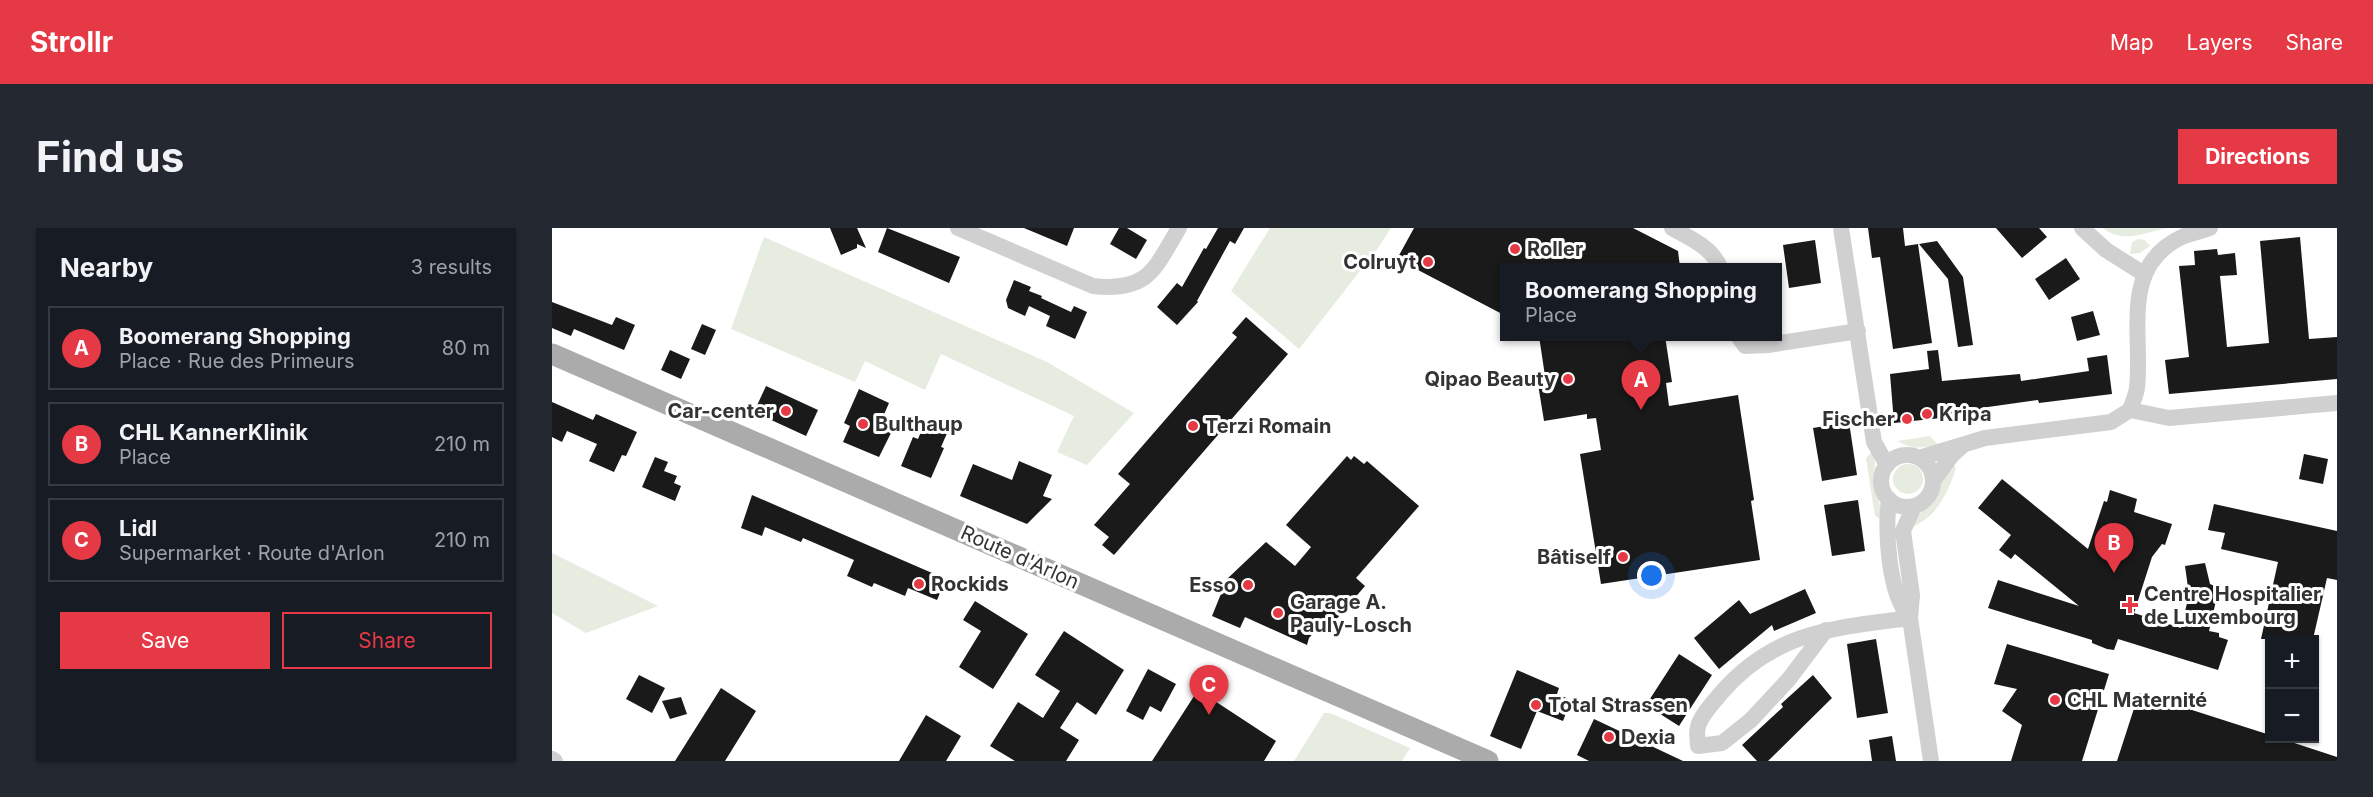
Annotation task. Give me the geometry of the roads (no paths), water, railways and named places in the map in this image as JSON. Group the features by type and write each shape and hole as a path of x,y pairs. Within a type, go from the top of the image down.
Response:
{"main road":[{"name":"Route d'Arlon","path":"552,354 1488,761"}],"street":[{"path":"958,228 1094,286 1116,288 1133,284 1145,277 1157,265 1179,228"},
{"path":"1672,228 1697,242 1718,263"},
{"path":"1841,228 1874,442 1894,460"},
{"path":"2082,228 2106,250 2144,274"},
{"path":"1919,458 1985,438 2111,422 2130,410 2137,390 2138,296 2144,274 2160,251 2183,236 2210,228"},
{"path":"1742,341 1745,346 1756,346 1858,331"},
{"path":"2130,410 2169,418 2337,404"},
{"path":"1930,761 1910,618 1912,595 1903,531 1914,506 1928,497 1933,481 1952,455 1965,444"},
{"path":"1914,506 1896,504 1888,499 1883,491 1882,473 1894,460 1910,455 1927,464 1932,472 1933,481"},
{"path":"1888,499 1886,526 1896,595 1902,609 1910,618"},
{"path":"1826,630 1789,679 1751,720 1722,743 1698,746 1698,727 1713,702 1733,679 1758,658 1789,642 1826,630 1910,618"}],"place":[{"name":"Roller","path":"1515,249"},
{"name":"Colruyt","path":"1428,262"},
{"name":"Qipao Beauty","path":"1568,379"},
{"name":"Boomerang Shopping","path":"1641,410"},
{"name":"Car-center","path":"786,411"},
{"name":"Kripa","path":"1927,414"},
{"name":"Fischer","path":"1907,419"},
{"name":"Bulthaup","path":"863,424"},
{"name":"Terzi Romain","path":"1193,426"},
{"name":"Bâtiself","path":"1623,557"},
{"name":"CHL KannerKlinik","path":"2114,573"},
{"name":"Rockids","path":"919,584"},
{"name":"Esso","path":"1248,585"},
{"name":"Centre Hospitalier de Luxembourg","path":"2130,605"},
{"name":"Garage A. Pauly-Losch","path":"1278,613"},
{"name":"CHL Maternité","path":"2055,700"},
{"name":"Total Strassen","path":"1536,705"},
{"name":"Lidl","path":"1209,715"},
{"name":"Dexia","path":"1609,737"}]}
